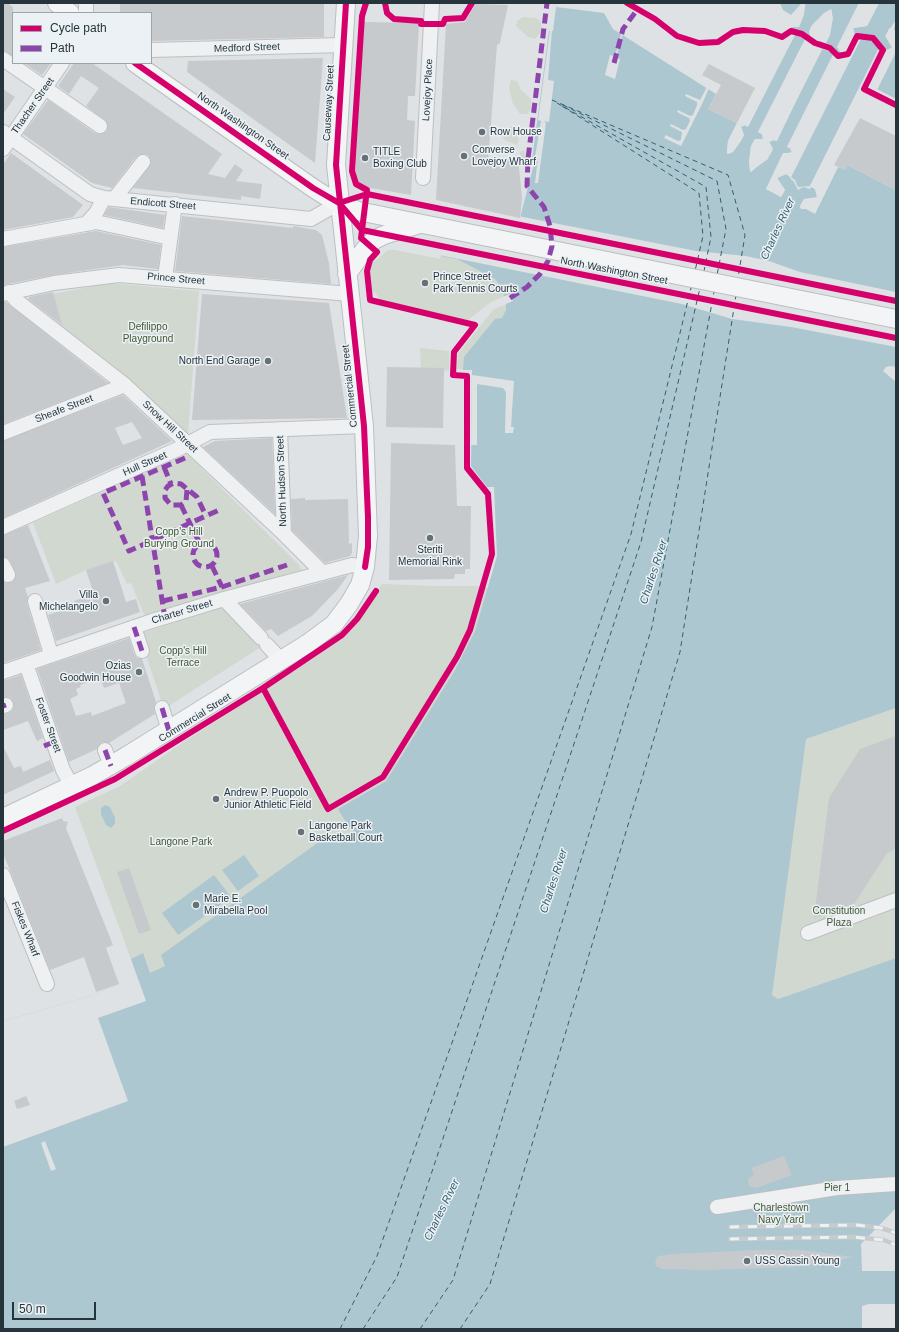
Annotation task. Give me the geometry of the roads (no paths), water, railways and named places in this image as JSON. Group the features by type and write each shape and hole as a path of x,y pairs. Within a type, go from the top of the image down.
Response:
{"main road":[{"path":"57,3 69,12"},
{"name":"Causeway Street","path":"339,204 336,165 346,3"},
{"name":"North Washington Street","path":"136,64 313,188 339,204 360,212 896,319"},
{"name":"Commercial Street","path":"3,818 72,786 108,758 169,731 322,634 334,624 354,595 365,567 368,547 368,517 364,426 339,204"},
{"path":"347,274 365,249 374,240 384,235 425,225"}],"street":[{"name":"Lovejoy Place","path":"423,178 432,3"},
{"name":"Medford Street","path":"152,50 343,45"},
{"path":"3,59 100,126"},
{"name":"Thacher Street","path":"6,139 61,64"},
{"name":"Endicott Street","path":"6,139 90,194 109,199 175,204 312,219 339,204"},
{"path":"86,224 143,162"},
{"path":"165,278 175,204"},
{"path":"3,239 98,222 170,238"},
{"name":"Prince Street","path":"6,293 54,283 112,275 165,278 350,294"},
{"name":"Snow Hill Street","path":"6,293 125,385 284,534 323,573"},
{"name":"Sheafe Street","path":"3,433 125,385"},
{"name":"Hull Street","path":"3,527 214,432 364,426"},
{"name":"North Hudson Street","path":"280,429 284,534"},
{"name":"Charter Street","path":"3,672 51,654 224,599 352,565 365,567"},
{"path":"224,599 281,660"},
{"path":"35,601 51,654"},
{"path":"134,627 142,651"},
{"name":"Foster Street","path":"26,664 49,744 72,786"},
{"path":"162,708 169,731"},
{"name":"Fiskes Wharf","path":"3,875 47,984"},
{"path":"808,933 896,900"},
{"path":"717,1207 837,1188 896,1184"}],"water":[{"path":"780,3 802,3 791,15 783,10"},
{"name":"Charles River","path":"805,3 859,3 837,47 841,53 833,55 787,147 790,148 792,152 783,154 766,189 781,197 785,190 777,178 786,174 791,177 860,39 855,36 853,28 867,26 879,3 896,3 896,32 889,28 886,37 892,48 885,51 879,48 810,186 815,189 818,197 804,199 800,206 801,209 806,209 815,213 838,167 845,170 847,165 896,190 896,708 806,739 772,995 778,999 896,958 896,1208 861,1244 862,1271 896,1271 896,1304 869,1304 862,1306 862,1329 3,1329 3,1021 90,996 119,984 128,951 131,959 143,953 150,973 165,966 161,955 330,834 336,843 353,834 338,809 386,781 455,670 475,631 497,556 494,487 487,487 471,466 472,370 463,370 464,357 495,319 502,318 506,310 506,304 513,301 510,294 504,296 502,288 495,279 457,259 441,256 451,207 520,218 535,160 532,160 549,31 553,31 556,7 604,13 613,29 716,94 708,109 737,123 728,141 727,154 733,152 744,135 741,127 745,125 747,127 749,124 795,35 791,27 799,27","holes":["832,10 830,35 825,43 819,42 819,47 822,50 776,141 774,140 769,142 772,147 768,159 750,172 749,163 751,146 755,139 763,140 762,134 758,132 805,39 810,42 812,38 809,32 824,13"]},
{"path":"896,52 896,99 877,90"},
{"path":"105,805 110,807 115,818 115,824 111,828 106,825 101,814 101,808"},
{"path":"244,855 259,876 238,891 222,870"},
{"name":"Marie E. Mirabella Pool","path":"214,875 231,897 178,935 162,913"}],"railway":[{"path":"730,1227 857,1225 881,1228 896,1233"},
{"path":"730,1239 853,1237 884,1240 896,1245"}],"place":[{"name":"Row House","path":"482,132"},
{"name":"Converse Lovejoy Wharf","path":"464,156"},
{"name":"TITLE Boxing Club","path":"365,158"},
{"name":"Prince Street Park Tennis Courts","path":"425,283"},
{"name":"North End Garage","path":"268,361"},
{"name":"Steriti Memorial Rink","path":"430,538"},
{"name":"Villa Michelangelo","path":"106,601"},
{"name":"Ozias Goodwin House","path":"139,672"},
{"name":"Andrew P. Puopolo Junior Athletic Field","path":"216,799"},
{"name":"Langone Park Basketball Court","path":"301,832"},
{"name":"Marie E. Mirabella Pool","path":"196,905"},
{"name":"USS Cassin Young","path":"747,1261"}],"park label":[{"name":"Defilippo Playground","path":"148,332"},
{"name":"Copp's Hill Burying Ground","path":"179,538"},
{"name":"Copp's Hill Terrace","path":"183,656"},
{"name":"Langone Park","path":"181,842"},
{"name":"Constitution Plaza","path":"839,916"},
{"name":"Pier 1","path":"837,1188"},
{"name":"Charlestown Navy Yard","path":"781,1214"}]}
